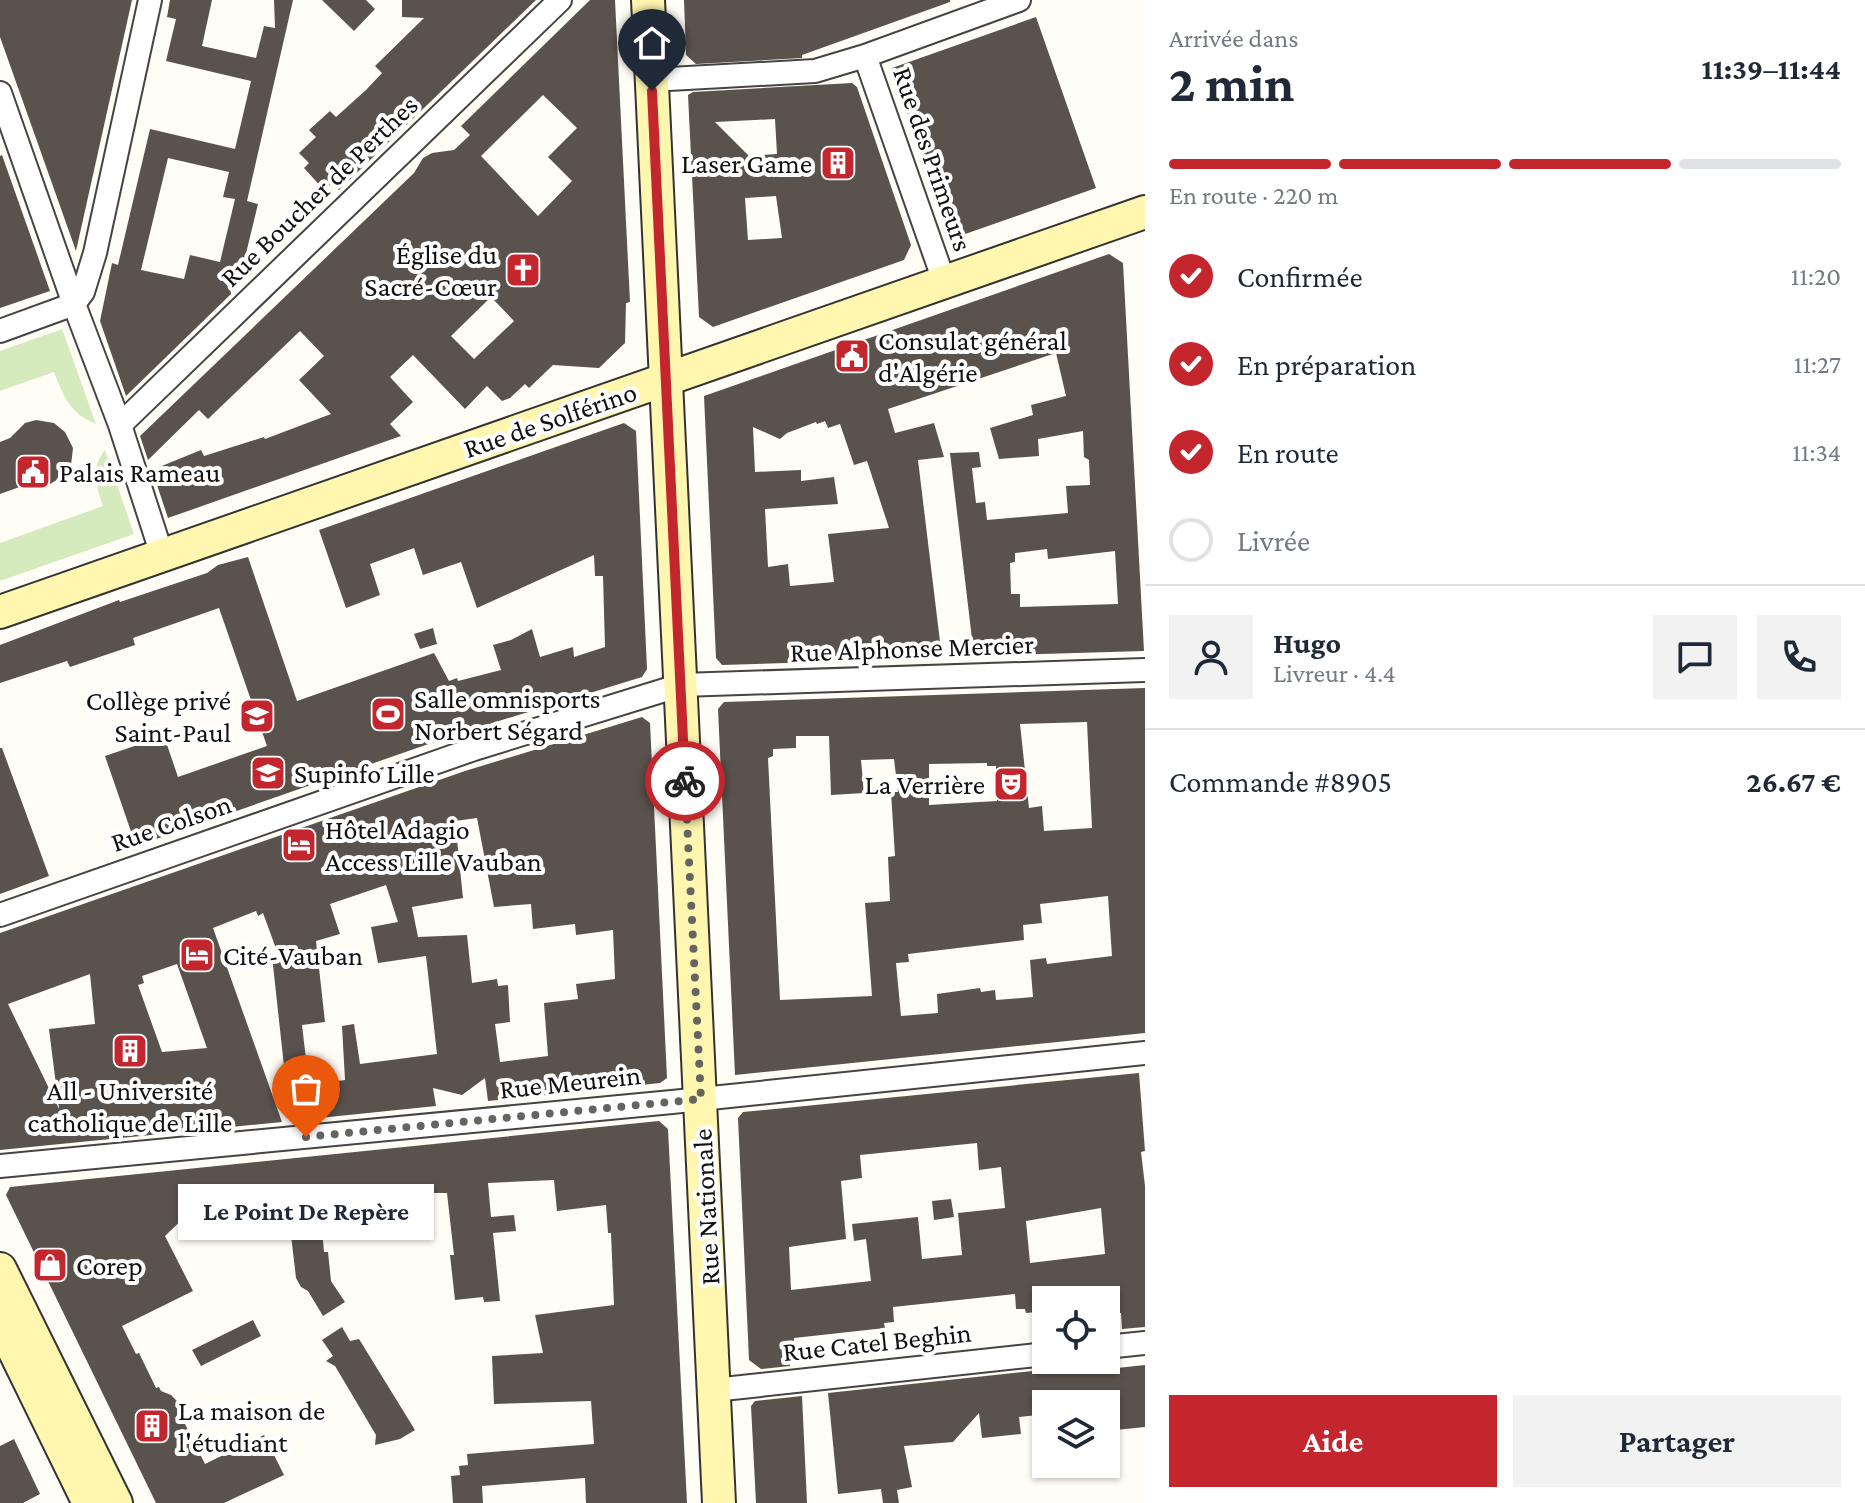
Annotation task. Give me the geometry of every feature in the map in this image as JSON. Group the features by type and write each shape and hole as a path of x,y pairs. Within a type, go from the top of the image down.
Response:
{"main road":[{"name":"Rue Nationale","path":"648,0 719,1503"},
{"name":"Rue de Solférino","path":"0,612 944,281 1144,217"},
{"path":"0,1269 116,1503"},
{"path":"0,1321 89,1503"}],"street":[{"path":"0,331 74,304 83,292 95,253 150,0"},
{"name":"Rue Boucher de Perthes","path":"120,425 560,0"},
{"path":"651,80 800,74 865,56 1019,0"},
{"name":"Rue des Primeurs","path":"865,56 944,281"},
{"path":"0,93 120,425 162,555"},
{"name":"Rue Alphonse Mercier","path":"681,685 1145,670"},
{"name":"Rue Colson","path":"0,915 459,754 681,685"},
{"name":"Rue Meurein","path":"0,1166 1145,1053"},
{"path":"1120,1346 1145,1343"},
{"name":"Rue Catel Beghin","path":"714,1390 1032,1356"}],"green space":[{"path":"62,329 96,424 74,409 64,396 54,372 0,391 0,351"},
{"path":"105,450 134,534 0,581 0,543 103,506 96,471"}],"building":[{"path":"0,0 132,0 76,251 0,37"},
{"path":"170,0 212,0 202,46 256,58 264,26 275,28 274,0 293,0 247,201 258,204 242,270 228,267 231,294 126,396 100,321 112,263 118,265 150,129 235,149 251,81 166,61 176,19 167,17","holes":["168,158 229,172 223,197 235,199 220,262 190,255 184,279 141,270"]},
{"path":"322,0 366,0 375,9 354,31"},
{"path":"402,0 536,0 339,190 332,183 324,190 304,168 309,163 299,153 316,137 309,130 330,111 336,117 366,90 382,73 375,66 424,18 402,17"},
{"path":"590,0 615,0 630,302 626,303 625,343 599,368 553,365 529,388 525,384 502,401 487,386 465,409 413,355 390,377 413,402 390,424 401,436 168,518 152,470 201,450 204,456 265,439 331,414 299,380 324,356 300,331 208,419 199,410 148,460 140,436 414,173 423,158 432,153 454,150 470,135 461,126","holes":["543,95 577,128 548,157 572,181 538,216 481,156","491,297 514,321 474,359 451,336"]},
{"path":"684,0 950,2 802,55 802,58 696,64 686,55"},
{"path":"1036,17 1096,188 951,239 892,68"},
{"path":"852,83 857,87 911,245 904,260 713,327 699,317 688,95 693,92","holes":["775,119 777,154 749,156 715,122","776,196 782,238 748,240 745,198"]},
{"path":"0,156 50,291 0,308"},
{"path":"1109,254 1123,263 1144,651 974,656 950,453 979,452 981,467 972,468 976,503 985,502 987,520 1068,513 1066,486 1090,485 1083,431 1038,439 1039,456 999,459 990,428 1033,415 1031,405 1066,396 1056,353 888,409 895,433 934,423 944,457 918,460 942,658 722,665 716,658 704,396","holes":["825,421 828,428 840,424 854,465 867,461 889,528 828,534 834,582 790,586 788,564 768,567 765,509 838,504 834,477 801,481 801,470 755,472 753,427 780,439 787,433","1047,549 1048,559 1115,551 1118,604 1020,607 1020,594 1011,594 1010,563 1015,562 1015,553"]},
{"name":"Palais Rameau","path":"36,420 54,423 65,432 73,448 71,465 65,475 50,484 28,484 0,494 0,442 10,438 25,423"},
{"path":"624,423 636,431 647,669 642,677 460,733 136,846 105,756 164,736 178,777 267,746 219,608 133,638 135,645 70,667 67,661 0,683 0,645 119,600 248,557 297,701 434,653 449,681 501,670 493,645 532,629 540,657 573,647 574,657 605,647 603,576 595,576 594,555 477,608 461,562 423,575 414,548 370,564 380,595 346,608 319,530"},
{"path":"433,628 437,644 420,649 414,634"},
{"path":"1145,688 1145,1033 735,1075 718,709 724,702","holes":["1087,722 1092,828 1044,831 1042,806 1029,808 1020,724","796,736 829,736 831,795 864,793 861,760 894,759 898,792 891,792 895,856 888,857 890,901 865,903 872,996 780,1000 768,758 773,756 773,749 796,748","987,763 987,766 996,766 997,801 929,805 929,764","1108,896 1112,956 1047,964 1046,958 1030,960 1033,997 996,1000 995,990 981,992 980,988 937,994 938,1013 901,1016 896,963 909,962 908,954 1024,940 1023,925 1042,923 1040,904"]},
{"path":"642,717 650,723 667,1078 660,1083 488,1101 485,1078 462,1095 433,1088 436,1106 290,1121 272,956 278,954 263,913 258,916 256,911 213,928 282,1122 0,1150 0,933 465,771","holes":["477,818 494,907 531,904 533,929 575,924 576,935 613,930 615,979 576,984 578,999 544,1003 548,1056 500,1062 495,1024 510,1022 508,985 498,986 497,979 472,983 467,935 418,937 412,907 463,898 455,821","386,885 398,922 371,927 378,963 426,956 437,1054 360,1064 354,1024 342,1026 345,1080 309,1085 302,1025 325,1022 316,941 340,934 330,904","177,964 207,1048 162,1052 138,985 144,983 142,976","90,974 95,1024 49,1029 59,1109 8,1004"]},
{"path":"0,748 49,876 0,894"},
{"path":"1139,1073 1145,1151 1141,1152 1145,1186 1145,1327 1122,1329 1120,1286 1032,1286 1032,1312 1016,1309 1015,1294 893,1307 894,1322 884,1323 885,1328 794,1338 794,1349 789,1350 790,1366 761,1369 749,1360 738,1118 743,1112","holes":["977,1143 979,1170 1001,1167 1005,1208 958,1213 962,1255 922,1259 918,1217 852,1224 854,1241 866,1239 871,1281 791,1290 789,1247 846,1239 841,1181 862,1178 860,1155","1101,1208 1105,1254 1030,1263 1026,1221"]},
{"path":"659,1121 668,1129 687,1503 586,1503 585,1478 482,1486 483,1503 453,1503 451,1476 460,1475 459,1466 468,1465 467,1454 594,1444 591,1401 494,1404 492,1356 543,1353 535,1315 614,1305 611,1233 608,1233 606,1205 557,1211 554,1180 488,1183 491,1217 514,1215 516,1231 493,1233 500,1301 484,1302 483,1297 455,1300 447,1193 410,1193 413,1225 403,1226 404,1234 384,1236 382,1216 350,1220 319,1194 324,1252 328,1252 331,1281 345,1302 323,1316 296,1278 286,1192 210,1199 199,1211 195,1207 165,1236 193,1291 122,1326 156,1388 159,1387 177,1401 205,1464 264,1435 284,1475 224,1503 156,1503 6,1195 10,1187"},
{"path":"951,1199 954,1217 934,1220 932,1201"},
{"path":"253,1320 261,1336 201,1366 192,1350"},
{"path":"342,1327 350,1341 359,1339 415,1430 400,1439 375,1445 376,1435 335,1366 326,1361 333,1356 322,1340"},
{"path":"1145,1365 1145,1427 1120,1430 1120,1390 1032,1390 1032,1416 1019,1417 1021,1434 982,1438 979,1413 953,1442 904,1446 912,1487 897,1490 899,1503 883,1503 881,1489 838,1494 828,1393 1032,1371 1032,1374 1120,1374 1120,1368"},
{"path":"802,1396 807,1503 756,1503 751,1406 755,1401"},
{"path":"14,1439 40,1494 23,1503 0,1503 0,1446"}],"way so far":[{"path":"306,1137 701,1099 685,781"}],"place":[{"name":"Laser Game","path":"838,163"},
{"name":"Église du Sacré-Cœur","path":"523,270"},
{"name":"Consulat général d'Algérie","path":"852,356"},
{"name":"Palais Rameau","path":"33,472"},
{"name":"Salle omnisports Norbert Ségard","path":"388,714"},
{"name":"Collège privé Saint-Paul","path":"257,716"},
{"name":"Supinfo Lille","path":"268,773"},
{"name":"La Verrière","path":"1011,784"},
{"name":"Hôtel Adagio Access Lille Vauban","path":"299,845"},
{"name":"Cité-Vauban","path":"197,955"},
{"name":"All - Université catholique de Lille","path":"130,1051"},
{"name":"Le Point De Repère","path":"306,1137"},
{"name":"Corep","path":"50,1265"},
{"name":"La maison de l'étudiant","path":"152,1426"}],"route":[{"path":"652,91 685,781"}]}
